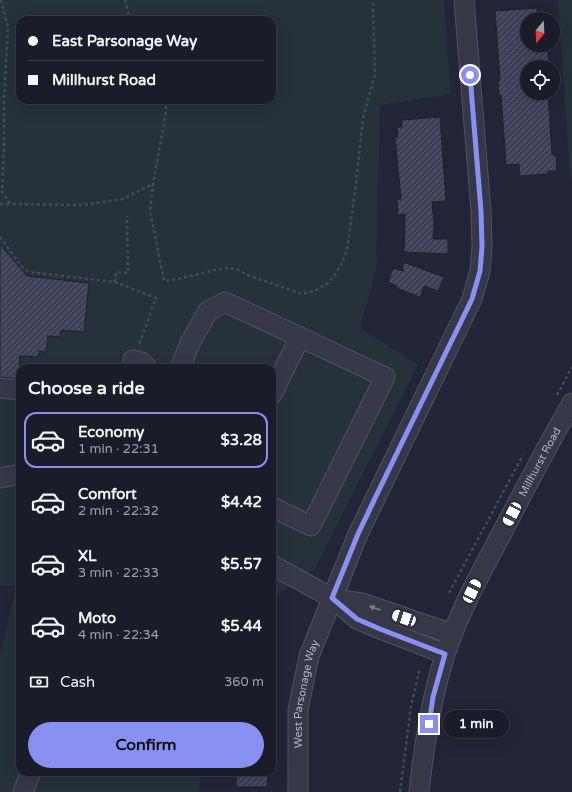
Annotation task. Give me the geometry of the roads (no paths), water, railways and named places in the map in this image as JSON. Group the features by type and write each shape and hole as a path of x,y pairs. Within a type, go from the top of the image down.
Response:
{"street":[{"name":"West Parsonage Way","path":"298,792 298,710 309,656 358,534 472,299 480,271 482,247 481,211 464,0"},
{"path":"182,364 190,342 208,310 225,302 385,377 311,526 276,509"},
{"path":"276,386 300,337"},
{"path":"0,388 16,390"},
{"name":"Millhurst Road","path":"419,792 433,697 452,634 490,554 572,403"},
{"path":"0,478 16,475"},
{"path":"276,567 332,598 357,619 445,654"},
{"path":"332,598 362,603 452,634"},
{"path":"24,792 30,776"}]}
